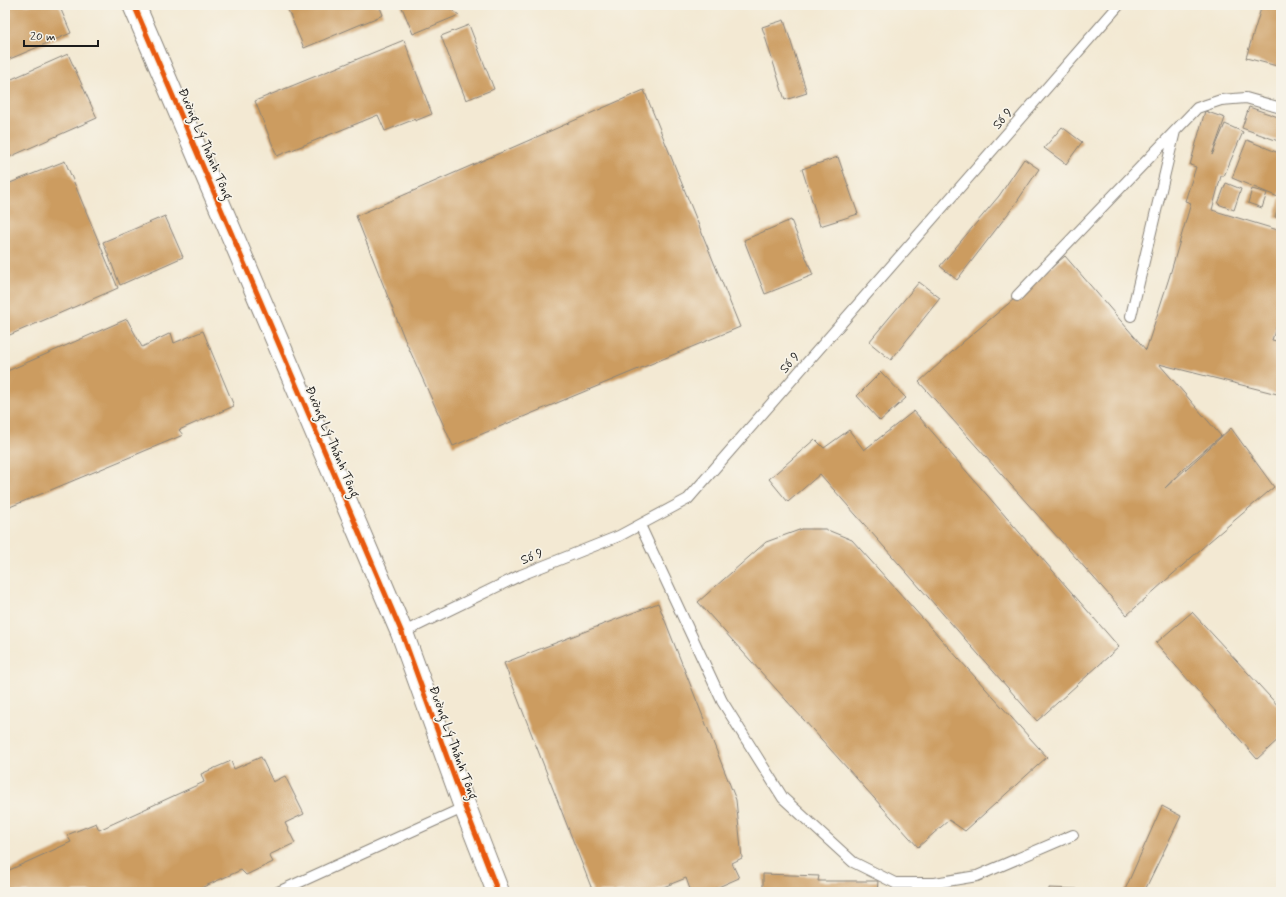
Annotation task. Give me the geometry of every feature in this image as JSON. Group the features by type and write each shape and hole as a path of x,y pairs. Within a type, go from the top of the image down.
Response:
{"street":[{"name":"Đường Lý Thánh Tông","path":"134,5 402,633 465,807 498,892"}],"lane":[{"name":"Số 9","path":"402,633 521,575 619,536 688,499 1119,5"},
{"path":"1016,296 1197,108 1221,100 1246,98 1281,108"},
{"path":"1131,316 1176,131"},
{"path":"640,525 726,707 783,798 853,862 895,883 935,883 977,876 1073,835"},
{"path":"278,892 465,807"}],"building":[{"path":"5,5 59,5 71,33 5,61"},
{"path":"286,5 379,5 383,15 304,48"},
{"path":"401,5 445,5 459,15 413,34"},
{"path":"1262,5 1281,5 1281,67 1246,58"},
{"path":"784,20 807,93 785,100 762,27"},
{"path":"469,25 494,89 466,100 441,36"},
{"path":"404,40 432,114 385,131 378,115 277,156 255,101"},
{"path":"68,54 97,118 5,159 5,82"},
{"path":"644,90 740,327 453,446 405,340 356,216"},
{"path":"1249,107 1281,118 1281,142 1242,128"},
{"path":"1205,111 1225,118 1212,155 1225,124 1243,132 1224,176 1221,176 1212,210 1281,231 1281,312 1272,340 1281,342 1281,395 1159,364 1221,436 1183,469 1165,488 1231,428 1274,487 1210,541 1127,615 919,382 963,342 1065,256 1146,350 1191,203 1185,201 1196,167 1190,165"},
{"path":"1062,127 1082,142 1066,164 1044,148"},
{"path":"1247,140 1281,154 1281,189 1278,197 1232,178"},
{"path":"838,157 858,214 820,226 802,169"},
{"path":"1024,159 1039,169 1014,206 957,280 940,266 999,196"},
{"path":"65,161 118,288 5,337 5,185"},
{"path":"1226,183 1241,189 1234,210 1218,204"},
{"path":"1252,189 1267,193 1262,208 1248,203"},
{"path":"1280,198 1281,199 1281,218 1275,217"},
{"path":"165,216 183,257 120,285 103,242"},
{"path":"791,220 813,275 765,294 744,240"},
{"path":"919,282 940,298 891,360 869,342"},
{"path":"127,319 142,347 171,333 174,343 203,331 234,406 179,430 183,435 5,509 5,372"},
{"path":"881,372 906,398 880,421 857,396"},
{"path":"914,411 1119,647 1037,721 820,474 788,502 769,479 815,439 824,448 849,430 864,450"},
{"path":"802,529 825,529 852,540 1047,757 965,831 949,820 918,847 698,602 766,542"},
{"path":"658,603 736,800 742,858 732,863 739,878 707,892 691,892 686,878 651,892 593,892 504,663"},
{"path":"1192,612 1281,709 1281,737 1257,759 1156,643"},
{"path":"261,757 273,782 285,776 304,814 285,823 295,843 269,855 273,862 246,875 241,870 192,892 5,892 5,872 71,842 67,835 96,823 99,830 204,782 201,774 231,761 234,769"},
{"path":"1162,806 1181,816 1144,892 1124,892"},
{"path":"763,874 819,876 818,881 878,881 877,892 763,892"},
{"path":"1049,888 1077,889 1077,892 1049,892"},
{"path":"906,889 939,890 939,892 906,892"}],"cycle path":[{"path":"134,5 402,633 465,807 498,892"}]}
